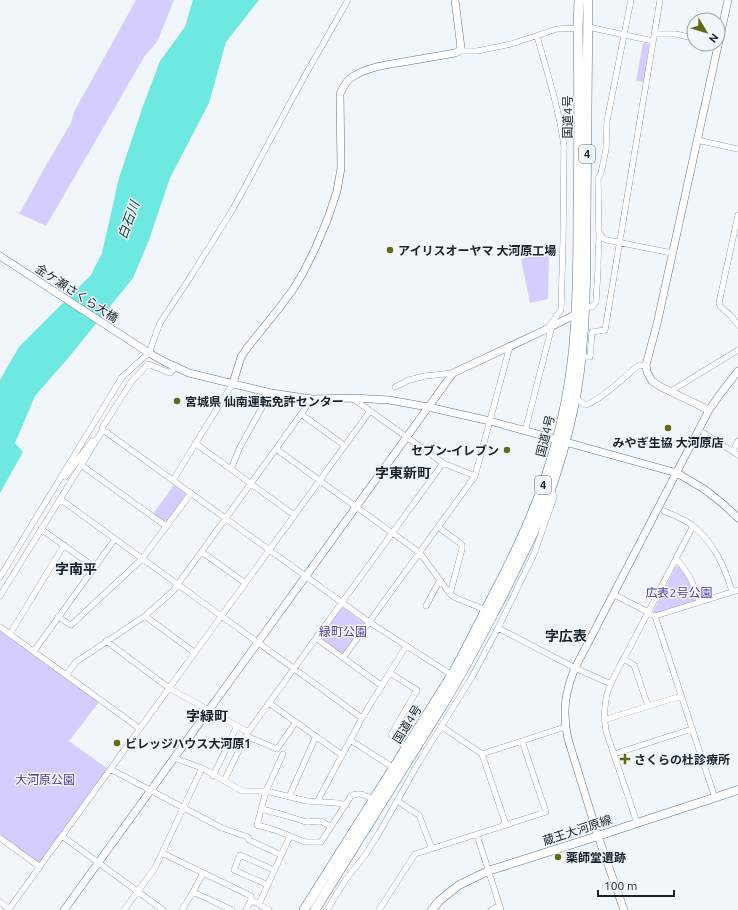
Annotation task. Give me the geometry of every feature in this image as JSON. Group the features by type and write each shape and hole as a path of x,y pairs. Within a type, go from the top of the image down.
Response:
{"highway":[{"name":"国道4号","path":"304,910 452,675 467,648 520,543 561,441 575,397 581,357 585,307 586,254 583,27 579,0"},
{"name":"国道4号","path":"315,910 458,679 476,647 535,529 560,460 560,428 571,367 578,284 583,27 588,0"}],"main road":[{"name":"蔵王大河原線","path":"432,910 439,901 459,885 488,871 738,790"}],"street":[{"path":"0,577 122,377 149,353 160,323 233,208 348,0"},
{"path":"455,0 460,48 459,51"},
{"path":"585,307 592,307 596,302 598,269 598,179 601,173 606,149 607,121 631,0"},
{"path":"581,357 590,357 592,332 605,330 660,0"},
{"path":"725,12 728,0"},
{"path":"173,480 233,383 241,357 294,288 315,249 337,191 341,168 340,94 345,83 360,72 374,67 455,53 459,51 477,51 511,44 557,29 583,27 653,41"},
{"path":"654,34 675,34 686,36"},
{"path":"525,431 550,327 561,310 564,146 558,112 537,36"},
{"path":"709,410 652,381 647,372 646,365 657,324 716,52"},
{"path":"697,140 738,148"},
{"path":"738,215 719,303 720,306 738,325"},
{"path":"598,232 607,240 672,254"},
{"name":"金ケ瀬さくら大橋","path":"0,256 149,353 190,373 270,393 312,399 352,398 389,400 490,421 677,473 704,489 724,504 738,518"},
{"path":"395,387 409,380 425,376 453,373 576,314"},
{"path":"343,658 475,476 510,346"},
{"path":"671,391 738,350"},
{"path":"0,596 103,431 102,428 132,381 148,364 170,373 175,367"},
{"path":"575,397 585,405 589,405 638,366 646,365"},
{"path":"64,910 453,373"},
{"path":"624,910 598,836 568,739 565,727 564,709 566,694 575,668 709,410 737,374"},
{"path":"231,469 240,447 270,393"},
{"path":"352,398 443,463 475,476"},
{"path":"66,675 76,662 145,616 173,591 312,399"},
{"path":"0,902 10,910 139,728 370,411"},
{"path":"301,414 345,446"},
{"path":"103,431 369,622 452,675"},
{"path":"704,433 738,455"},
{"path":"57,484 92,441 96,440"},
{"path":"733,451 738,441"},
{"path":"195,443 294,515"},
{"path":"276,449 420,553 450,594 456,598 486,610"},
{"path":"224,781 247,734 443,463"},
{"path":"81,465 166,526"},
{"path":"327,910 346,879 366,854 379,833 419,762 472,677 498,628 534,554 554,497 551,487"},
{"path":"58,617 71,626 142,559 191,493"},
{"path":"60,499 362,718"},
{"path":"655,616 735,590 718,554 706,539 693,526 664,510"},
{"path":"637,823 606,731 604,720 607,696 610,684 693,526"},
{"path":"438,527 462,545 450,594"},
{"path":"41,529 94,567"},
{"path":"34,651 115,539"},
{"path":"10,634 64,546"},
{"path":"202,552 245,583"},
{"path":"676,559 688,574 699,602"},
{"path":"426,606 440,580"},
{"path":"613,594 655,616 715,798"},
{"path":"145,616 194,652"},
{"path":"0,627 139,728"},
{"path":"498,628 575,668 610,684"},
{"path":"316,638 382,686"},
{"path":"106,641 169,688 238,726 247,734 277,748 296,722"},
{"path":"317,802 362,718 406,646"},
{"path":"624,659 634,665 648,706"},
{"path":"390,673 417,690 391,735 406,748"},
{"path":"604,720 681,696"},
{"path":"269,703 342,755"},
{"path":"213,776 238,726"},
{"path":"441,726 482,754 506,825"},
{"path":"482,754 565,727"},
{"path":"614,754 692,729"},
{"path":"289,797 316,736"},
{"path":"350,740 394,768"},
{"path":"380,910 415,854 546,812 522,741"},
{"path":"282,754 266,791 257,825 275,830 305,842 321,842 352,796 356,793 362,794 374,800"},
{"path":"174,758 202,768 213,776 242,791 266,791 307,801 337,803 346,806"},
{"path":"124,910 155,868 202,768"},
{"path":"110,769 222,828 248,837 249,840 282,855"},
{"path":"397,801 419,815 432,849"},
{"path":"262,809 306,822 321,821 331,827"},
{"path":"477,834 500,908 491,910"},
{"path":"62,836 164,910"},
{"path":"259,904 290,836"},
{"path":"0,838 40,867"},
{"path":"162,853 251,896 251,900 269,910"},
{"path":"268,885 234,870 240,855 274,870"},
{"path":"182,910 203,873"},
{"path":"193,892 232,910"},
{"path":"246,910 251,900"}],"green space":[{"path":"136,0 174,0 157,42 144,57 46,226 18,213 21,211 71,123 74,112"},
{"path":"643,43 647,43 649,46 644,82 636,81"},
{"path":"549,252 548,299 530,303 521,259"},
{"path":"174,485 186,494 167,521 164,522 153,514"},
{"name":"広表2号公園","path":"676,566 682,567 693,590 696,602 656,615 653,612"},
{"name":"緑町公園","path":"341,608 344,608 364,623 365,626 345,653 341,654 321,639 321,636"},
{"name":"大河原公園","path":"0,630 99,702 69,741 108,769 41,862 38,862 0,834"}],"water":[{"name":"白石川","path":"193,0 259,0 226,42 209,103 170,178 149,240 133,278 69,357 35,396 15,443 23,452 0,493 0,380 19,347 91,275 102,253 119,178 143,106 160,61 185,27"}],"place":[{"name":"アイリスオーヤマ 大河原工場","path":"390,250"},
{"name":"宮城県 仙南運転免許センター","path":"177,401"},
{"name":"みやぎ生協 大河原店","path":"668,428"},
{"name":"セブン-イレブン","path":"507,450"},
{"name":"ビレッジハウス大河原1","path":"117,743"},
{"name":"さくらの杜診療所","path":"625,759"},
{"name":"薬師堂遺跡","path":"558,857"}],"district":[{"name":"字東新町","path":"403,473"},
{"name":"字南平","path":"76,569"},
{"name":"字広表","path":"566,636"},
{"name":"字緑町","path":"207,716"}]}
